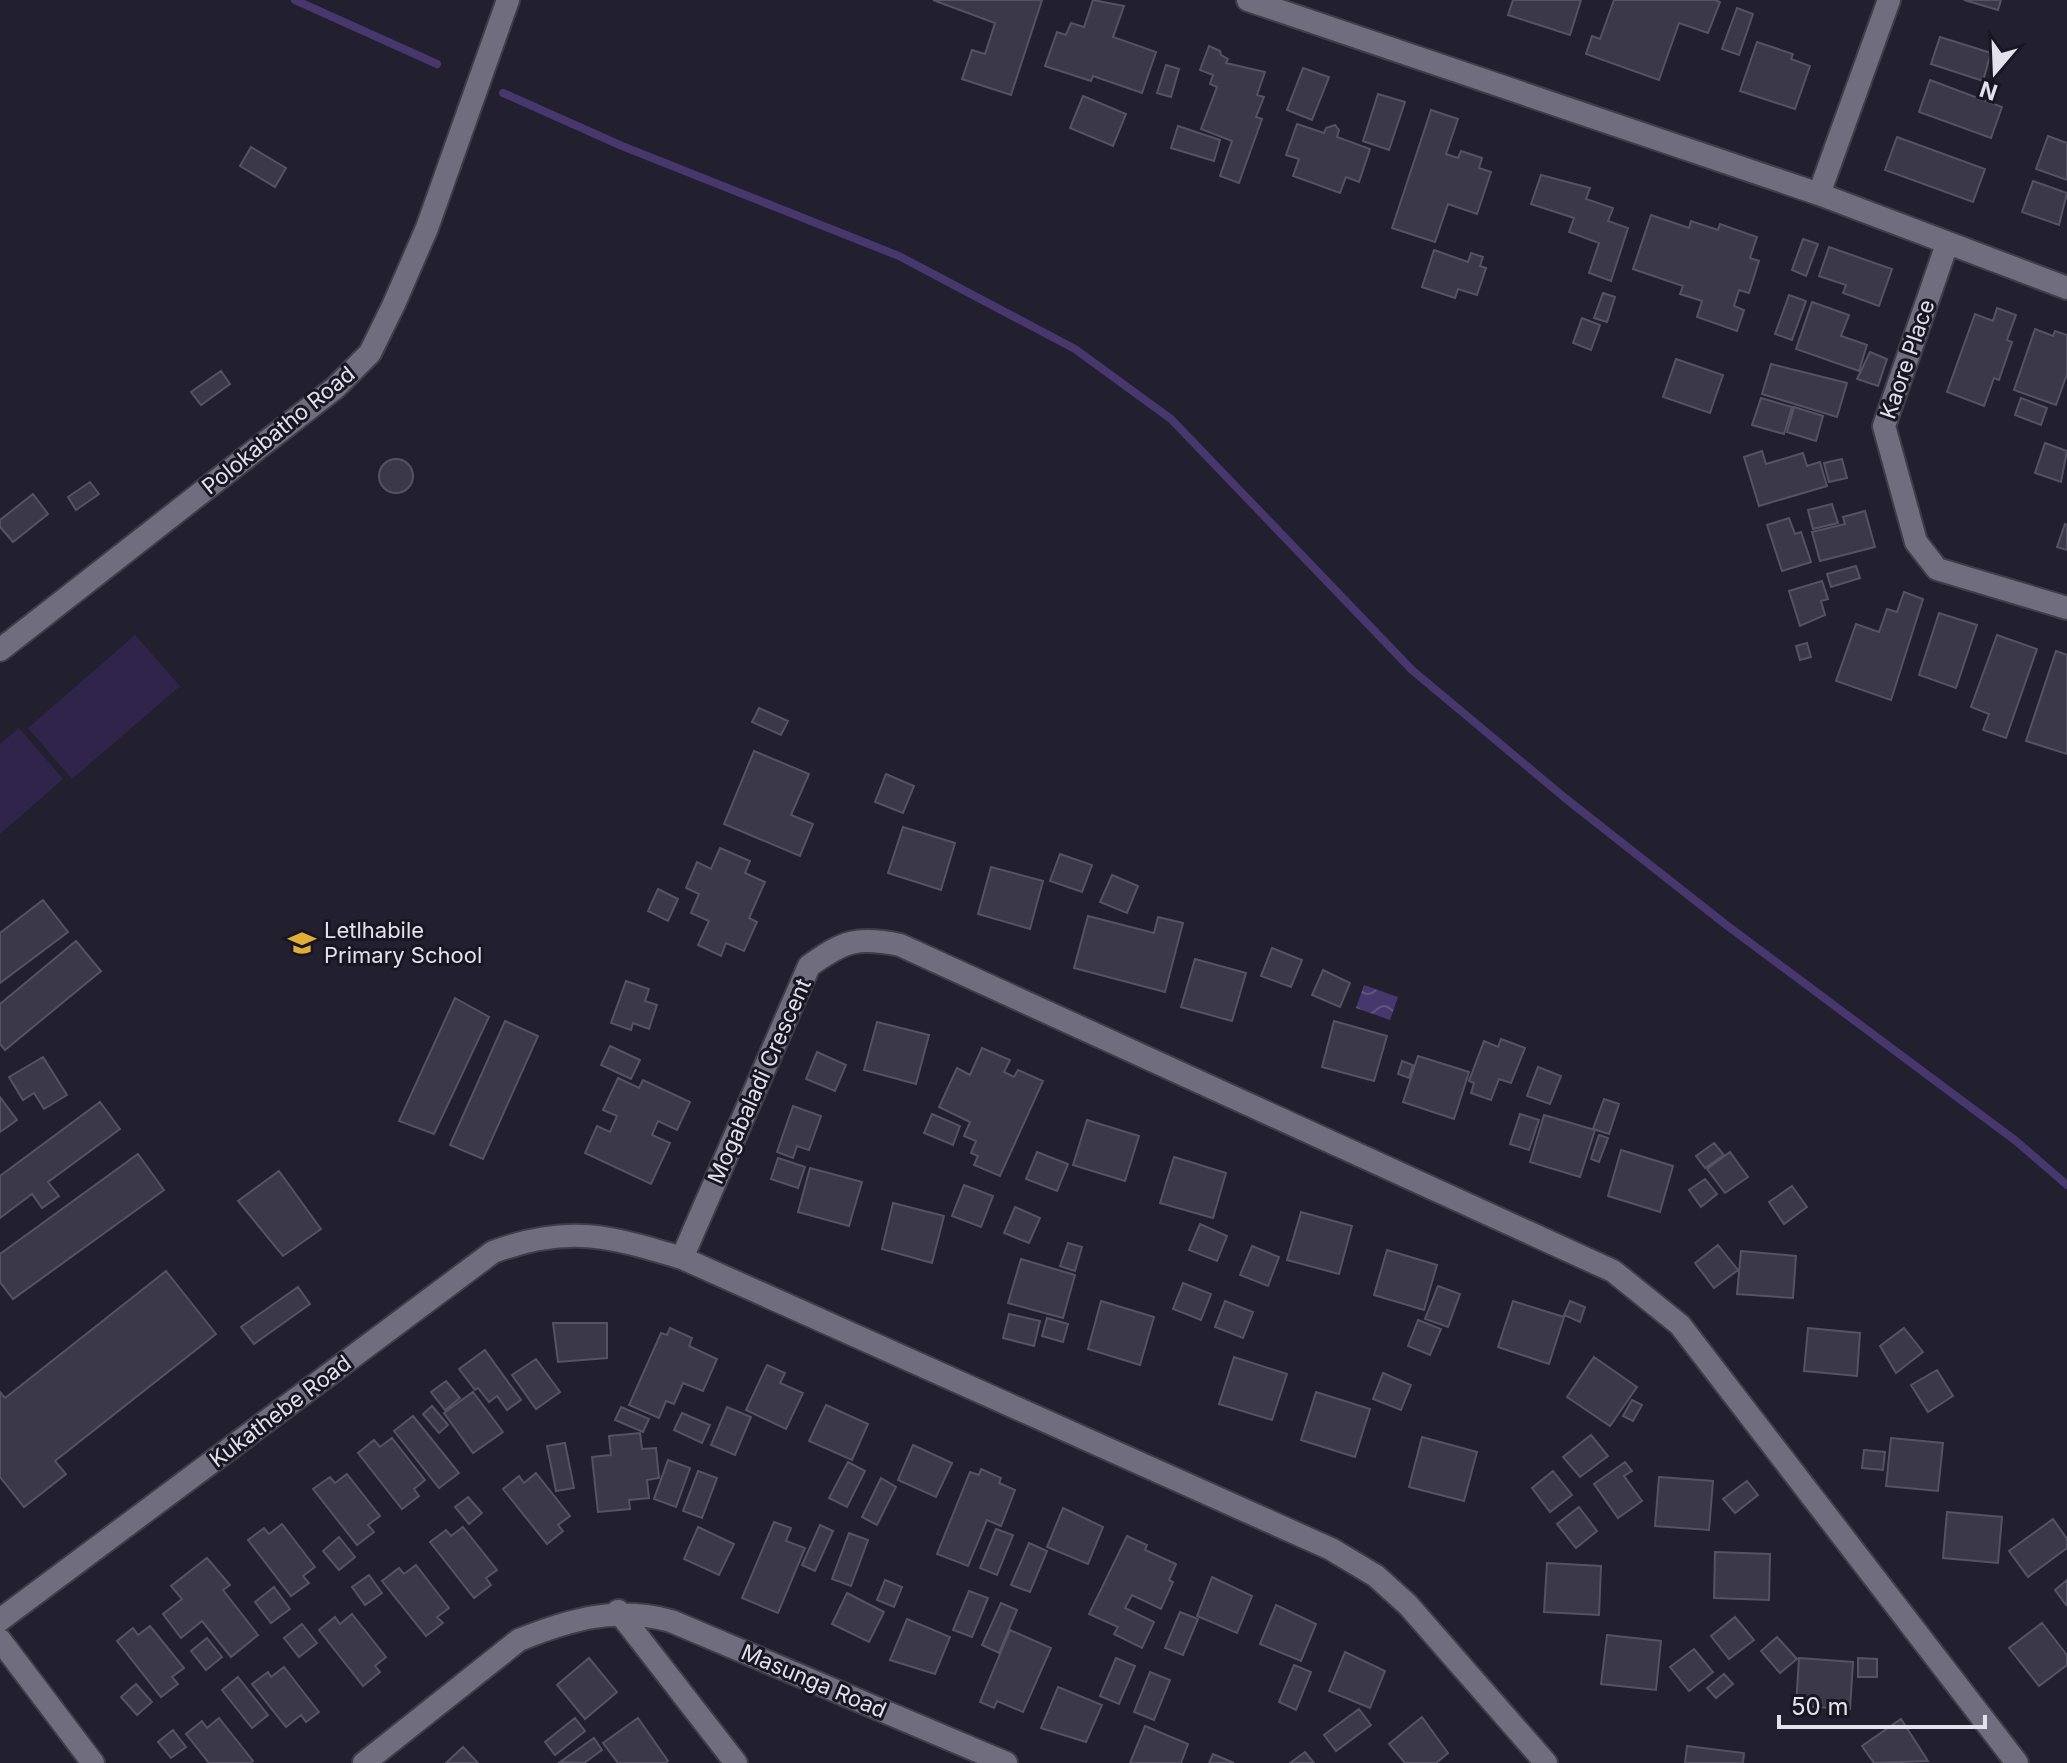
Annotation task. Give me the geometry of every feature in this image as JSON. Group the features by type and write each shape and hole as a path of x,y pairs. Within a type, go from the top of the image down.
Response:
{"street":[{"name":"Polokabatho Road","path":"0,650 335,388 370,353 427,228 508,0"},
{"path":"1248,0 1819,194 2067,288"},
{"path":"1819,194 1889,0"},
{"name":"Kaore Place","path":"1947,244 1884,426 1916,542 1937,569 2067,608"},
{"name":"Mogabaladi Crescent","path":"682,1258 809,966 839,945 868,938 900,945 1613,1271 1680,1325 2017,1763"},
{"name":"Kukathebe Road","path":"0,1620 493,1252 524,1240 607,1235 682,1258 1331,1549 1376,1576 1408,1605 1540,1761"},
{"path":"364,1763 519,1640 549,1628 618,1611 736,1763"},
{"name":"Masunga Road","path":"618,1611 671,1621 1006,1763"},
{"path":"0,1640 85,1760"}],"shaded area":[{"path":"135,635 180,686 72,779 28,728"},
{"path":"19,728 63,779 0,834 0,744"}],"water":[{"path":"1364,985 1398,997 1390,1020 1356,1008"}],"building":[{"path":"933,0 1042,0 1011,95 962,79 972,50 985,54 995,23"},
{"path":"1093,0 1124,6 1113,37 1156,52 1142,93 1093,76 1091,81 1045,66 1057,32 1066,35 1071,23 1084,27"},
{"path":"1513,0 1581,0 1570,35 1508,15"},
{"path":"1614,0 1720,2 1708,33 1679,23 1659,80 1586,54 1592,36 1600,39"},
{"path":"1964,0 2001,0 1998,10"},
{"path":"1737,8 1753,14 1739,55 1722,49"},
{"path":"1940,37 1991,53 1983,81 1931,64"},
{"path":"1757,42 1793,54 1791,59 1810,66 1795,109 1740,91"},
{"path":"1209,46 1228,59 1226,63 1265,72 1257,95 1264,97 1256,117 1262,119 1239,183 1220,176 1232,141 1201,129 1217,87 1210,84 1213,75 1200,70"},
{"path":"1166,65 1179,69 1171,97 1157,93"},
{"path":"1303,68 1329,77 1312,120 1287,110"},
{"path":"1930,80 2002,107 1991,138 1919,112"},
{"path":"1378,94 1405,102 1389,150 1363,141"},
{"path":"1083,96 1126,114 1113,146 1070,128"},
{"path":"1431,110 1458,119 1446,154 1458,158 1461,151 1482,158 1479,168 1491,172 1477,214 1448,204 1435,242 1392,228"},
{"path":"1297,124 1324,133 1326,128 1335,125 1339,130 1337,137 1370,149 1359,182 1346,177 1340,193 1293,176 1299,159 1286,155"},
{"path":"1178,126 1220,140 1214,161 1171,148"},
{"path":"2048,136 2067,143 2067,180 2036,169"},
{"path":"1897,137 1985,169 1973,202 1885,170"},
{"path":"251,147 286,168 275,187 240,166"},
{"path":"1541,175 1590,188 1586,199 1613,208 1608,221 1628,228 1611,281 1589,273 1599,243 1569,232 1574,218 1531,204"},
{"path":"2033,181 2067,193 2059,225 2022,212"},
{"path":"1651,215 1689,228 1691,221 1718,230 1720,224 1757,237 1750,258 1759,261 1749,293 1739,290 1734,306 1744,310 1737,331 1697,317 1702,301 1680,294 1683,286 1633,269"},
{"path":"1803,239 1818,244 1806,276 1792,270"},
{"path":"1829,247 1892,269 1879,306 1843,293 1846,285 1819,276"},
{"path":"1434,250 1468,262 1471,253 1483,257 1480,266 1486,268 1477,295 1458,289 1455,298 1422,287"},
{"path":"1603,293 1615,297 1607,322 1594,318"},
{"path":"1789,295 1806,301 1792,340 1775,334"},
{"path":"1812,302 1849,315 1841,336 1867,345 1859,371 1796,349"},
{"path":"1997,308 2016,315 2007,340 2012,342 1999,380 1994,378 1984,406 1947,392 1975,314 1993,321"},
{"path":"1582,318 1600,325 1591,350 1573,343"},
{"path":"2035,329 2053,336 2055,331 2067,335 2067,374 2056,405 2014,390"},
{"path":"1870,352 1887,359 1878,386 1857,379"},
{"path":"1676,359 1723,375 1710,413 1663,397"},
{"path":"1771,364 1847,383 1837,417 1762,394"},
{"path":"221,371 230,384 201,405 191,392"},
{"path":"1761,398 1792,407 1784,434 1752,425"},
{"path":"2021,398 2047,408 2041,425 2015,415"},
{"path":"1794,407 1823,416 1816,441 1787,432"},
{"path":"2045,443 2067,451 2061,482 2035,473"},
{"path":"1762,451 1766,464 1803,453 1807,466 1820,462 1827,486 1759,506 1744,457"},
{"path":"396,459 408,464 413,476 408,488 396,493 384,488 379,476 384,464"},
{"path":"1842,459 1847,478 1829,482 1824,463"},
{"path":"90,482 99,494 76,510 68,497"},
{"path":"33,494 48,514 13,542 0,527 0,520"},
{"path":"1832,504 1838,523 1813,529 1808,510"},
{"path":"1865,511 1875,547 1820,561 1812,532 1845,524 1843,517"},
{"path":"1789,518 1795,534 1801,532 1811,562 1782,571 1767,525"},
{"path":"2067,525 2067,550 2057,547"},
{"path":"1856,566 1860,578 1831,587 1827,574"},
{"path":"1822,581 1828,599 1821,601 1825,615 1800,626 1789,591"},
{"path":"1904,592 1923,599 1891,700 1836,681 1856,624 1879,632 1887,609 1897,612"},
{"path":"1939,613 1977,625 1956,688 1919,675"},
{"path":"1997,635 2037,649 2006,738 1983,730 1989,714 1971,707"},
{"path":"1807,643 1811,657 1800,660 1796,646"},
{"path":"2056,651 2067,655 2067,754 2026,741"},
{"path":"759,708 788,721 781,735 752,722"},
{"path":"754,751 809,774 791,815 813,824 800,856 724,824"},
{"path":"886,774 914,786 903,813 875,802"},
{"path":"903,827 955,843 941,890 888,873"},
{"path":"720,848 750,861 745,873 765,882 749,918 757,922 744,951 726,943 721,956 698,945 709,921 691,913 699,894 686,888 697,862 711,869"},
{"path":"1060,854 1092,865 1082,892 1050,881"},
{"path":"991,867 1043,881 1030,929 978,914"},
{"path":"1112,875 1138,886 1127,913 1100,902"},
{"path":"658,889 678,899 668,921 648,911"},
{"path":"43,900 68,932 0,983 0,933"},
{"path":"1088,916 1154,933 1158,917 1183,923 1165,992 1074,968"},
{"path":"76,941 101,971 5,1050 0,1044 0,1004"},
{"path":"1272,948 1302,960 1291,987 1261,976"},
{"path":"1195,959 1246,973 1232,1021 1181,1007"},
{"path":"1323,970 1350,983 1340,1007 1312,995"},
{"path":"626,981 649,989 645,1001 657,1005 649,1029 633,1023 631,1030 611,1023"},
{"path":"455,998 489,1017 434,1134 399,1121"},
{"path":"505,1021 538,1036 483,1159 450,1145"},
{"path":"1334,1021 1387,1036 1374,1081 1322,1067"},
{"path":"877,1022 929,1035 916,1084 864,1070"},
{"path":"1501,1039 1525,1048 1511,1083 1499,1079 1491,1100 1471,1093 1474,1083 1469,1081 1484,1041 1498,1047"},
{"path":"610,1046 640,1060 631,1079 601,1065"},
{"path":"982,1048 1010,1060 1004,1072 1014,1077 1018,1070 1043,1081 1000,1176 974,1165 978,1156 971,1153 976,1141 964,1136 970,1122 939,1107 957,1068 970,1075"},
{"path":"817,1052 846,1065 835,1091 806,1079"},
{"path":"1418,1056 1469,1072 1454,1119 1403,1102"},
{"path":"43,1057 67,1095 44,1109 34,1093 23,1100 9,1077"},
{"path":"1402,1061 1413,1065 1409,1078 1398,1074"},
{"path":"1538,1067 1561,1076 1550,1104 1527,1096"},
{"path":"618,1078 639,1088 643,1080 690,1102 677,1130 658,1121 652,1135 670,1143 651,1184 585,1153 597,1126 610,1132 617,1116 603,1110"},
{"path":"0,1097 17,1120 0,1132"},
{"path":"1604,1099 1619,1104 1609,1134 1593,1129"},
{"path":"100,1102 120,1129 48,1182 59,1196 42,1208 32,1194 0,1218 0,1176"},
{"path":"793,1106 821,1116 809,1150 797,1146 793,1158 777,1152"},
{"path":"932,1114 960,1126 953,1145 924,1133"},
{"path":"1520,1114 1539,1120 1529,1150 1510,1144"},
{"path":"1544,1115 1595,1130 1580,1177 1530,1162"},
{"path":"1087,1120 1139,1136 1125,1181 1073,1165"},
{"path":"1599,1135 1608,1138 1599,1162 1591,1159"},
{"path":"1714,1143 1724,1155 1705,1168 1696,1156"},
{"path":"1621,1150 1673,1166 1660,1212 1608,1196"},
{"path":"1037,1152 1068,1164 1057,1191 1026,1179"},
{"path":"1730,1152 1748,1177 1725,1193 1707,1169"},
{"path":"138,1154 164,1190 13,1299 0,1282 0,1254"},
{"path":"1174,1157 1226,1173 1213,1218 1160,1203"},
{"path":"778,1158 805,1167 798,1188 771,1179"},
{"path":"810,1168 862,1182 849,1226 798,1212"},
{"path":"279,1171 321,1229 283,1256 238,1201"},
{"path":"1705,1179 1717,1194 1701,1207 1689,1190"},
{"path":"964,1185 993,1196 981,1227 952,1216"},
{"path":"1792,1186 1807,1207 1784,1224 1769,1202"},
{"path":"893,1203 944,1216 932,1263 882,1249"},
{"path":"1015,1207 1040,1218 1029,1243 1004,1233"},
{"path":"1301,1212 1352,1226 1339,1274 1287,1260"},
{"path":"1200,1224 1227,1236 1217,1261 1189,1250"},
{"path":"1068,1243 1082,1247 1075,1271 1060,1266"},
{"path":"1718,1245 1738,1270 1714,1288 1695,1263"},
{"path":"1252,1246 1279,1257 1268,1286 1240,1275"},
{"path":"1387,1250 1437,1265 1424,1310 1374,1295"},
{"path":"1741,1251 1796,1256 1793,1298 1737,1294"},
{"path":"1021,1259 1075,1275 1063,1318 1008,1303"},
{"path":"166,1271 216,1334 55,1461 66,1474 24,1507 0,1477 0,1392 5,1398"},
{"path":"1183,1283 1211,1294 1201,1320 1173,1309"},
{"path":"1438,1286 1460,1294 1448,1327 1425,1319"},
{"path":"298,1287 310,1304 254,1344 241,1327"},
{"path":"1101,1301 1154,1317 1140,1365 1088,1349"},
{"path":"1225,1301 1253,1312 1243,1338 1215,1327"},
{"path":"1513,1301 1564,1317 1549,1364 1498,1347"},
{"path":"1570,1301 1585,1307 1580,1322 1564,1315"},
{"path":"1009,1314 1040,1321 1034,1346 1003,1338"},
{"path":"1047,1318 1068,1324 1063,1342 1042,1336"},
{"path":"1418,1320 1441,1329 1430,1355 1408,1346"},
{"path":"553,1323 607,1323 607,1358 558,1362"},
{"path":"670,1328 692,1338 689,1346 717,1359 703,1391 683,1383 674,1404 666,1401 659,1418 629,1405 661,1333 667,1335"},
{"path":"1808,1328 1860,1333 1857,1376 1804,1371"},
{"path":"1904,1328 1923,1352 1896,1373 1880,1346"},
{"path":"485,1350 521,1400 507,1410 497,1396 489,1402 459,1369"},
{"path":"1234,1357 1287,1374 1272,1420 1219,1404"},
{"path":"1594,1357 1637,1387 1610,1426 1567,1397"},
{"path":"536,1359 560,1392 536,1409 512,1375"},
{"path":"767,1365 785,1373 780,1383 803,1393 786,1429 746,1410"},
{"path":"1937,1370 1953,1396 1928,1412 1911,1385"},
{"path":"1383,1373 1411,1385 1401,1410 1373,1399"},
{"path":"446,1381 460,1398 445,1410 431,1392"},
{"path":"473,1392 503,1432 473,1453 444,1413"},
{"path":"1316,1392 1370,1409 1355,1457 1301,1440"},
{"path":"1632,1400 1642,1405 1633,1421 1623,1416"},
{"path":"826,1405 868,1424 852,1460 809,1441"},
{"path":"432,1406 448,1425 439,1433 423,1414"},
{"path":"621,1407 649,1419 643,1432 615,1420"},
{"path":"727,1407 751,1417 735,1455 711,1445"},
{"path":"682,1413 710,1425 702,1443 674,1430"},
{"path":"413,1416 459,1473 439,1488 394,1431"},
{"path":"640,1433 642,1449 656,1448 659,1478 647,1480 649,1498 629,1500 630,1509 598,1512 592,1457 611,1455 609,1436"},
{"path":"1591,1435 1608,1456 1580,1477 1563,1457"},
{"path":"1422,1437 1477,1452 1464,1501 1409,1487"},
{"path":"392,1438 425,1480 414,1489 419,1496 402,1509 358,1453 374,1440 380,1447"},
{"path":"1891,1438 1943,1443 1938,1491 1886,1486"},
{"path":"565,1443 574,1488 556,1491 547,1446"},
{"path":"913,1445 952,1463 936,1497 898,1480"},
{"path":"1864,1450 1885,1452 1883,1470 1862,1468"},
{"path":"668,1460 690,1468 676,1507 654,1499"},
{"path":"848,1462 865,1471 847,1507 829,1498"},
{"path":"1625,1462 1632,1471 1624,1476 1642,1501 1618,1518 1594,1484"},
{"path":"981,1469 1001,1478 999,1483 1015,1490 1001,1526 987,1520 968,1566 937,1554 970,1472 979,1475"},
{"path":"698,1471 717,1478 702,1518 683,1511"},
{"path":"1553,1471 1572,1495 1550,1512 1532,1488"},
{"path":"536,1473 570,1516 558,1525 563,1531 547,1544 503,1489 519,1476 524,1483"},
{"path":"347,1474 380,1516 368,1525 374,1532 357,1545 313,1489 330,1477 335,1483"},
{"path":"1659,1477 1713,1481 1709,1530 1655,1526"},
{"path":"881,1478 896,1487 877,1525 862,1517"},
{"path":"1747,1481 1758,1495 1735,1513 1723,1499"},
{"path":"468,1497 482,1513 469,1524 455,1507"},
{"path":"1579,1507 1597,1531 1576,1548 1557,1524"},
{"path":"1063,1508 1103,1527 1088,1564 1047,1547"},
{"path":"1947,1512 2002,1517 1998,1563 1943,1558"},
{"path":"2053,1519 2067,1539 2067,1548 2028,1577 2009,1551"},
{"path":"774,1522 791,1528 786,1541 805,1548 778,1613 742,1598"},
{"path":"282,1524 315,1567 303,1576 309,1583 291,1596 248,1540 264,1528 269,1534"},
{"path":"820,1525 833,1531 815,1571 802,1565"},
{"path":"463,1527 497,1570 486,1578 491,1585 474,1598 430,1542 446,1530 451,1536"},
{"path":"698,1527 734,1544 719,1575 684,1559"},
{"path":"996,1529 1013,1535 997,1575 980,1568"},
{"path":"849,1533 868,1540 851,1586 832,1579"},
{"path":"1127,1536 1147,1545 1145,1550 1176,1564 1169,1580 1173,1582 1161,1609 1132,1595 1125,1608 1154,1622 1142,1648 1114,1634 1118,1627 1089,1614"},
{"path":"339,1537 355,1557 339,1570 323,1551"},
{"path":"1029,1543 1047,1551 1030,1592 1011,1585"},
{"path":"1715,1552 1770,1554 1769,1600 1714,1598"},
{"path":"207,1558 230,1585 223,1590 258,1635 231,1657 202,1621 181,1638 163,1614 182,1599 171,1586"},
{"path":"1547,1563 1601,1566 1599,1615 1544,1612"},
{"path":"416,1565 449,1608 437,1617 443,1623 426,1636 382,1581 399,1568 404,1574"},
{"path":"369,1575 382,1593 365,1605 352,1587"},
{"path":"1212,1577 1252,1596 1237,1633 1197,1616"},
{"path":"885,1580 902,1587 894,1607 877,1600"},
{"path":"2067,1580 2067,1604 2066,1605 2055,1590"},
{"path":"274,1587 290,1609 271,1623 255,1602"},
{"path":"969,1591 988,1598 972,1637 953,1630"},
{"path":"847,1593 884,1612 869,1642 832,1624"},
{"path":"1001,1603 1017,1610 999,1653 982,1645"},
{"path":"1276,1605 1316,1624 1301,1661 1260,1644"},
{"path":"1180,1612 1198,1619 1183,1655 1165,1648"},
{"path":"352,1614 386,1657 375,1666 380,1672 363,1686 319,1630 335,1617 340,1624"},
{"path":"1735,1617 1754,1640 1729,1659 1711,1636"},
{"path":"907,1619 950,1637 935,1674 890,1660"},
{"path":"2042,1623 2067,1655 2067,1665 2039,1686 2009,1648"},
{"path":"302,1624 317,1643 299,1657 284,1638"},
{"path":"150,1626 184,1668 172,1677 178,1684 161,1697 117,1641 133,1628 138,1635"},
{"path":"1010,1630 1051,1648 1023,1712 997,1701 994,1708 980,1702"},
{"path":"1607,1635 1661,1641 1656,1690 1601,1684"},
{"path":"1777,1637 1797,1659 1780,1673 1761,1651"},
{"path":"207,1638 222,1657 206,1670 191,1651"},
{"path":"1694,1649 1713,1672 1689,1691 1670,1667"},
{"path":"1345,1652 1385,1671 1370,1708 1329,1691"},
{"path":"589,1658 617,1692 585,1719 557,1685"},
{"path":"1116,1658 1135,1666 1119,1704 1100,1696"},
{"path":"1799,1658 1853,1662 1850,1709 1796,1706"},
{"path":"1858,1658 1877,1659 1877,1677 1858,1677"},
{"path":"1294,1665 1311,1672 1296,1710 1279,1702"},
{"path":"284,1667 319,1712 306,1722 301,1715 286,1727 252,1684 268,1672 271,1677"},
{"path":"1150,1672 1170,1680 1154,1720 1134,1712"},
{"path":"1724,1674 1733,1684 1716,1698 1707,1688"},
{"path":"238,1677 268,1715 252,1728 222,1690"},
{"path":"136,1684 152,1702 137,1715 121,1697"},
{"path":"1058,1687 1102,1705 1086,1742 1041,1728"},
{"path":"1359,1709 1371,1725 1336,1751 1324,1735"},
{"path":"1422,1717 1448,1753 1436,1763 1405,1763 1389,1744"},
{"path":"219,1718 253,1761 209,1763 186,1734 202,1721 207,1728"},
{"path":"575,1718 585,1731 555,1755 545,1742"},
{"path":"638,1718 668,1761 665,1763 618,1763 603,1743"},
{"path":"1901,1719 1928,1761 1874,1763 1862,1746"},
{"path":"1145,1726 1188,1744 1181,1763 1130,1763"},
{"path":"173,1730 186,1747 171,1758 158,1742"},
{"path":"594,1738 602,1750 584,1763 560,1762"},
{"path":"1687,1746 1744,1753 1743,1763 1685,1763"},
{"path":"463,1747 478,1763 446,1763"},
{"path":"1305,1752 1314,1763 1290,1763"},
{"path":"1213,1754 1234,1763 1209,1763"}],"waterway":[{"path":"295,0 437,64"},
{"path":"503,93 622,146 899,256 1075,349 1171,419 1412,670 1565,798 1725,924 2016,1141 2067,1185"}],"place":[{"name":"Letlhabile Primary School","path":"302,943"}]}
